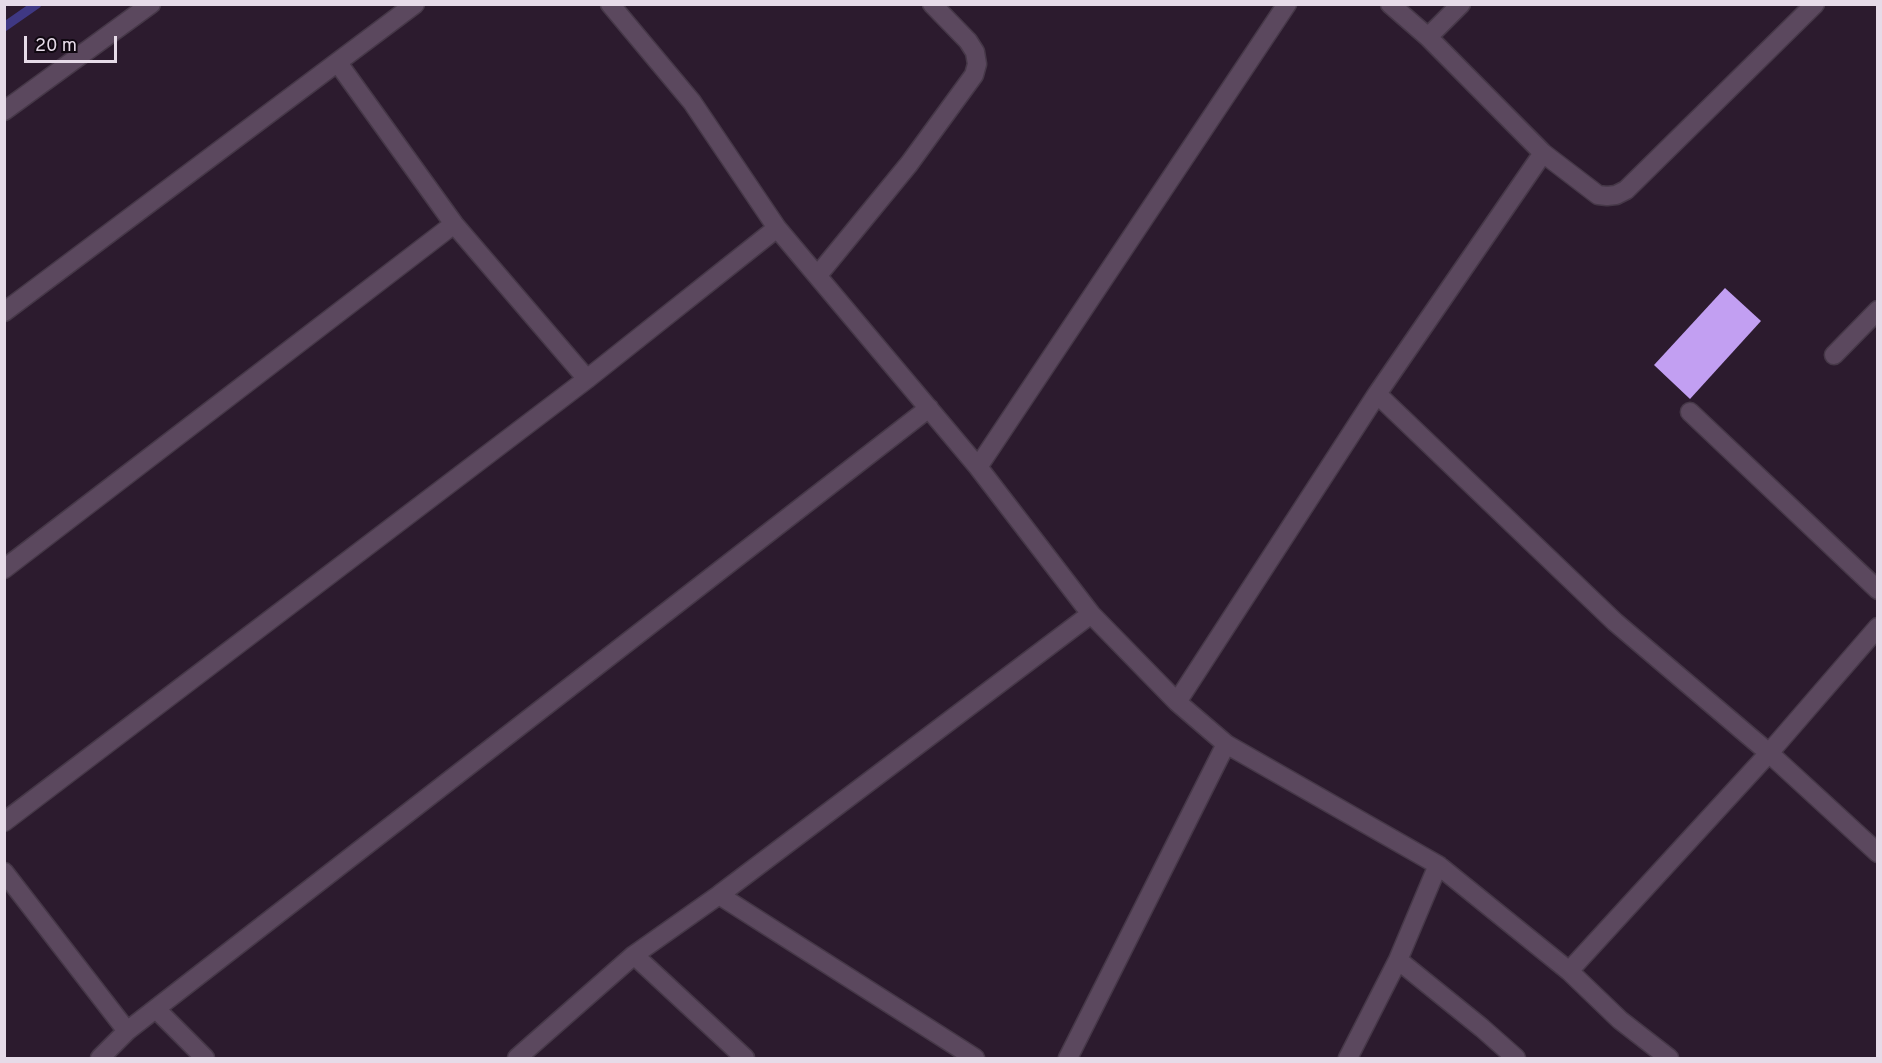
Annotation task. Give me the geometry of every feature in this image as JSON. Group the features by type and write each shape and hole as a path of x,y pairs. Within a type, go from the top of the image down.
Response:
{"street":[{"path":"4,111 151,4"},
{"path":"4,312 415,4"},
{"path":"610,4 692,102 777,228 978,466 1091,614 1178,702 1226,744 1438,865 1569,971 1620,1020 1668,1059"},
{"path":"818,275 909,164 974,75 977,64 975,52 968,41 932,4"},
{"path":"978,466 1287,4"},
{"path":"1390,4 1428,37 1543,153 1598,195 1616,195 1626,190 1815,4"},
{"path":"1428,37 1461,4"},
{"path":"338,63 454,224 587,379"},
{"path":"1178,702 1377,394 1543,153"},
{"path":"4,570 454,224"},
{"path":"4,822 587,379 777,228"},
{"path":"1833,355 1878,310"},
{"path":"1377,394 1615,622 1768,753 1878,853"},
{"path":"100,1059 127,1031 929,408"},
{"path":"1690,412 1878,590"},
{"path":"517,1059 634,955 719,895 1091,614"},
{"path":"1569,971 1768,753 1878,627"},
{"path":"1068,1059 1226,744"},
{"path":"1348,1059 1398,960 1438,865"},
{"path":"4,872 127,1031"},
{"path":"719,895 975,1059"},
{"path":"634,955 745,1059"},
{"path":"1398,960 1482,1028 1516,1059"},
{"path":"156,1009 205,1059"}],"building":[{"path":"1725,288 1761,321 1690,399 1654,365"}],"waterway":[{"path":"4,27 37,4"}]}
